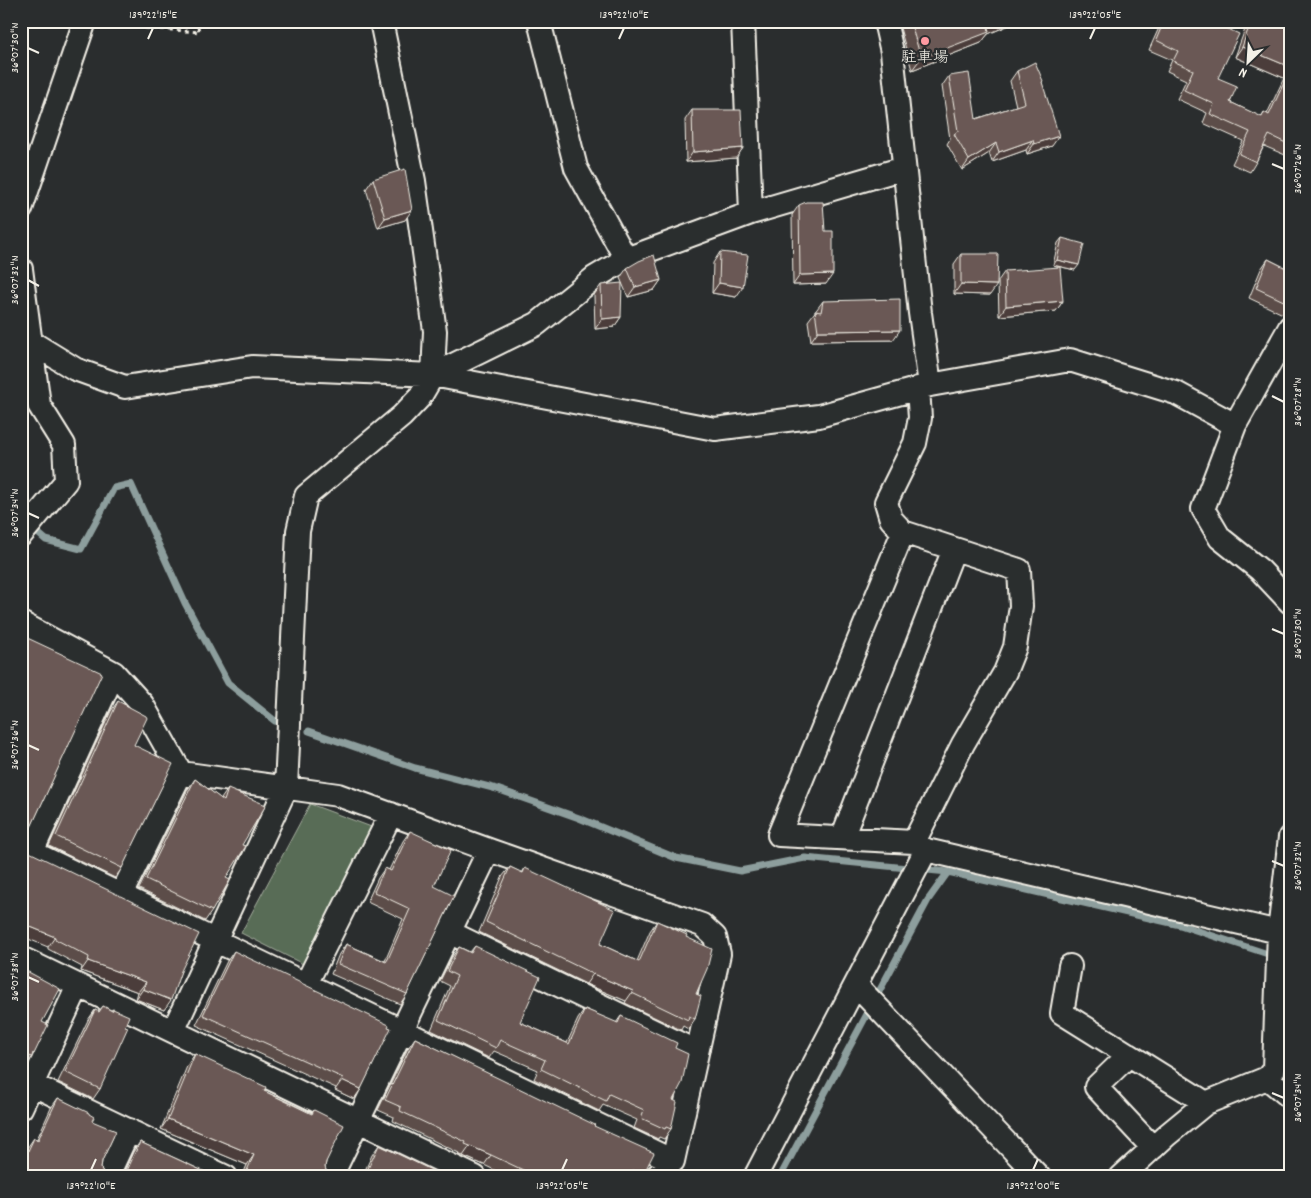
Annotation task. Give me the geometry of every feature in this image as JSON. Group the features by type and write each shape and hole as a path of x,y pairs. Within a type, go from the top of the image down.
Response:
{"street":[{"path":"21,209 85,21"},
{"path":"173,1031 286,788 298,531 306,496 402,416 420,397 433,374 435,331 415,191 382,21"},
{"path":"538,21 576,168 626,259"},
{"path":"743,21 751,213"},
{"path":"755,1177 909,883 963,744 1005,672 1014,647 1021,606 1019,570 903,532 891,519 886,502 915,443 924,387 920,313 892,52 885,21"},
{"path":"433,374 537,324 594,278 626,259 751,213 904,168"},
{"path":"21,269 26,339 39,405 64,445 66,481 21,536"},
{"path":"1290,327 1235,425 1203,509 1220,538 1260,570 1290,602"},
{"path":"26,339 76,369 125,387 252,367 433,374 715,429 819,416 924,387 1070,360 1176,393 1235,425"},
{"path":"903,532 779,835 842,838 921,849 1284,935"},
{"path":"842,838 954,549"},
{"path":"24,632 114,673 142,704 182,773"},
{"path":"114,673 27,850 673,1161"},
{"path":"182,773 338,795 702,925 716,937 719,954 673,1161 656,1177"},
{"path":"121,895 182,773"},
{"path":"306,984 391,814"},
{"path":"1121,1177 1206,1103 1267,1078 1274,1069 1289,845"},
{"path":"330,1177 490,850"},
{"path":"450,932 697,1052"},
{"path":"21,958 475,1177"},
{"path":"1070,966 1062,1014 1206,1103"},
{"path":"856,985 1039,1177"},
{"path":"21,1108 27,1081 78,986"},
{"path":"1129,1055 1096,1087 1153,1148"},
{"path":"1267,1078 1290,1097"},
{"path":"27,1081 221,1176"},
{"path":"107,1177 129,1130"}],"path":[{"path":"121,26 199,32 197,21"}],"green space":[{"path":"310,804 374,828 305,965 241,933"}],"building":[{"path":"910,21 999,21 988,26 989,32 921,58"},
{"path":"1164,21 1211,21 1239,34 1218,78 1237,86 1230,102 1262,117 1264,112 1269,115 1290,70 1290,145 1269,135 1256,162 1239,154 1250,132 1210,114 1214,104 1184,90 1193,70 1173,61 1178,51 1156,40"},
{"path":"1251,21 1290,21 1290,67 1242,47"},
{"path":"1035,62 1043,81 1059,136 1034,144 1033,140 999,152 996,143 969,160 954,134 958,131 949,76 969,73 976,119 1025,103 1017,71"},
{"path":"692,110 741,110 743,148 693,152"},
{"path":"405,169 412,210 385,218 373,179"},
{"path":"806,202 823,202 825,231 833,231 833,274 800,275 799,205"},
{"path":"1062,238 1084,244 1079,265 1057,260"},
{"path":"720,252 748,255 743,287 719,283"},
{"path":"961,254 998,254 997,285 961,284"},
{"path":"654,255 661,280 635,287 627,268"},
{"path":"1268,259 1290,270 1290,304 1256,288"},
{"path":"1060,267 1063,301 1006,306 1005,271"},
{"path":"622,283 621,317 602,319 601,285"},
{"path":"900,299 900,330 818,331 815,311 821,312 823,301"},
{"path":"21,635 102,673 32,825 21,826"},
{"path":"118,701 147,718 134,745 173,764 122,868 56,836"},
{"path":"195,779 224,801 228,789 266,805 242,845 246,846 226,878 230,880 212,911 146,879"},
{"path":"410,831 451,850 434,886 454,896 407,994 338,964 346,944 386,962 388,959 410,909 374,892 385,868 391,871"},
{"path":"21,848 199,934 181,971 171,1000 143,989 146,982 88,961 89,957 55,939 55,937 21,923"},
{"path":"510,867 523,873 525,868 615,910 600,944 639,962 657,921 712,949 707,969 696,994 701,996 695,1019 689,1016 688,1020 632,993 633,991 593,974 486,922"},
{"path":"475,946 540,977 520,1022 569,1044 585,1009 618,1023 621,1016 677,1043 675,1048 688,1054 682,1083 673,1100 677,1102 671,1129 666,1127 665,1129 641,1118 644,1110 609,1094 606,1101 541,1069 545,1060 500,1040 496,1048 438,1020 457,976 447,971 459,947 471,953"},
{"path":"234,951 389,1025 388,1027 391,1028 361,1089 342,1080 343,1078 203,1015"},
{"path":"21,968 60,989 42,1022 48,1025 34,1054 32,1057 21,1058"},
{"path":"103,1006 129,1016 125,1026 128,1027 100,1089 65,1072 95,1010 99,1012"},
{"path":"415,1038 594,1126 654,1153 643,1175 633,1170 631,1175 628,1174 627,1177 538,1177 465,1144 466,1142 400,1111 401,1107 385,1100"},
{"path":"195,1054 266,1087 264,1091 312,1114 314,1110 344,1125 326,1162 325,1167 330,1177 244,1177 254,1155 168,1119"},
{"path":"58,1098 89,1113 94,1117 92,1121 116,1131 102,1161 101,1168 106,1177 21,1177 21,1166 34,1138 38,1140"},
{"path":"140,1142 216,1177 122,1177 126,1173"},
{"path":"379,1145 446,1177 364,1177"}],"waterway":[{"path":"32,528 46,540 81,549 114,488 131,484 185,603 228,683 275,721"},
{"path":"309,731 415,768 497,789 579,818 676,858 740,871 805,858 948,872 1180,925 1271,955 1290,965"},
{"path":"780,1177 928,900 948,872"}],"place":[{"name":"駐車場","path":"925,41"}]}
